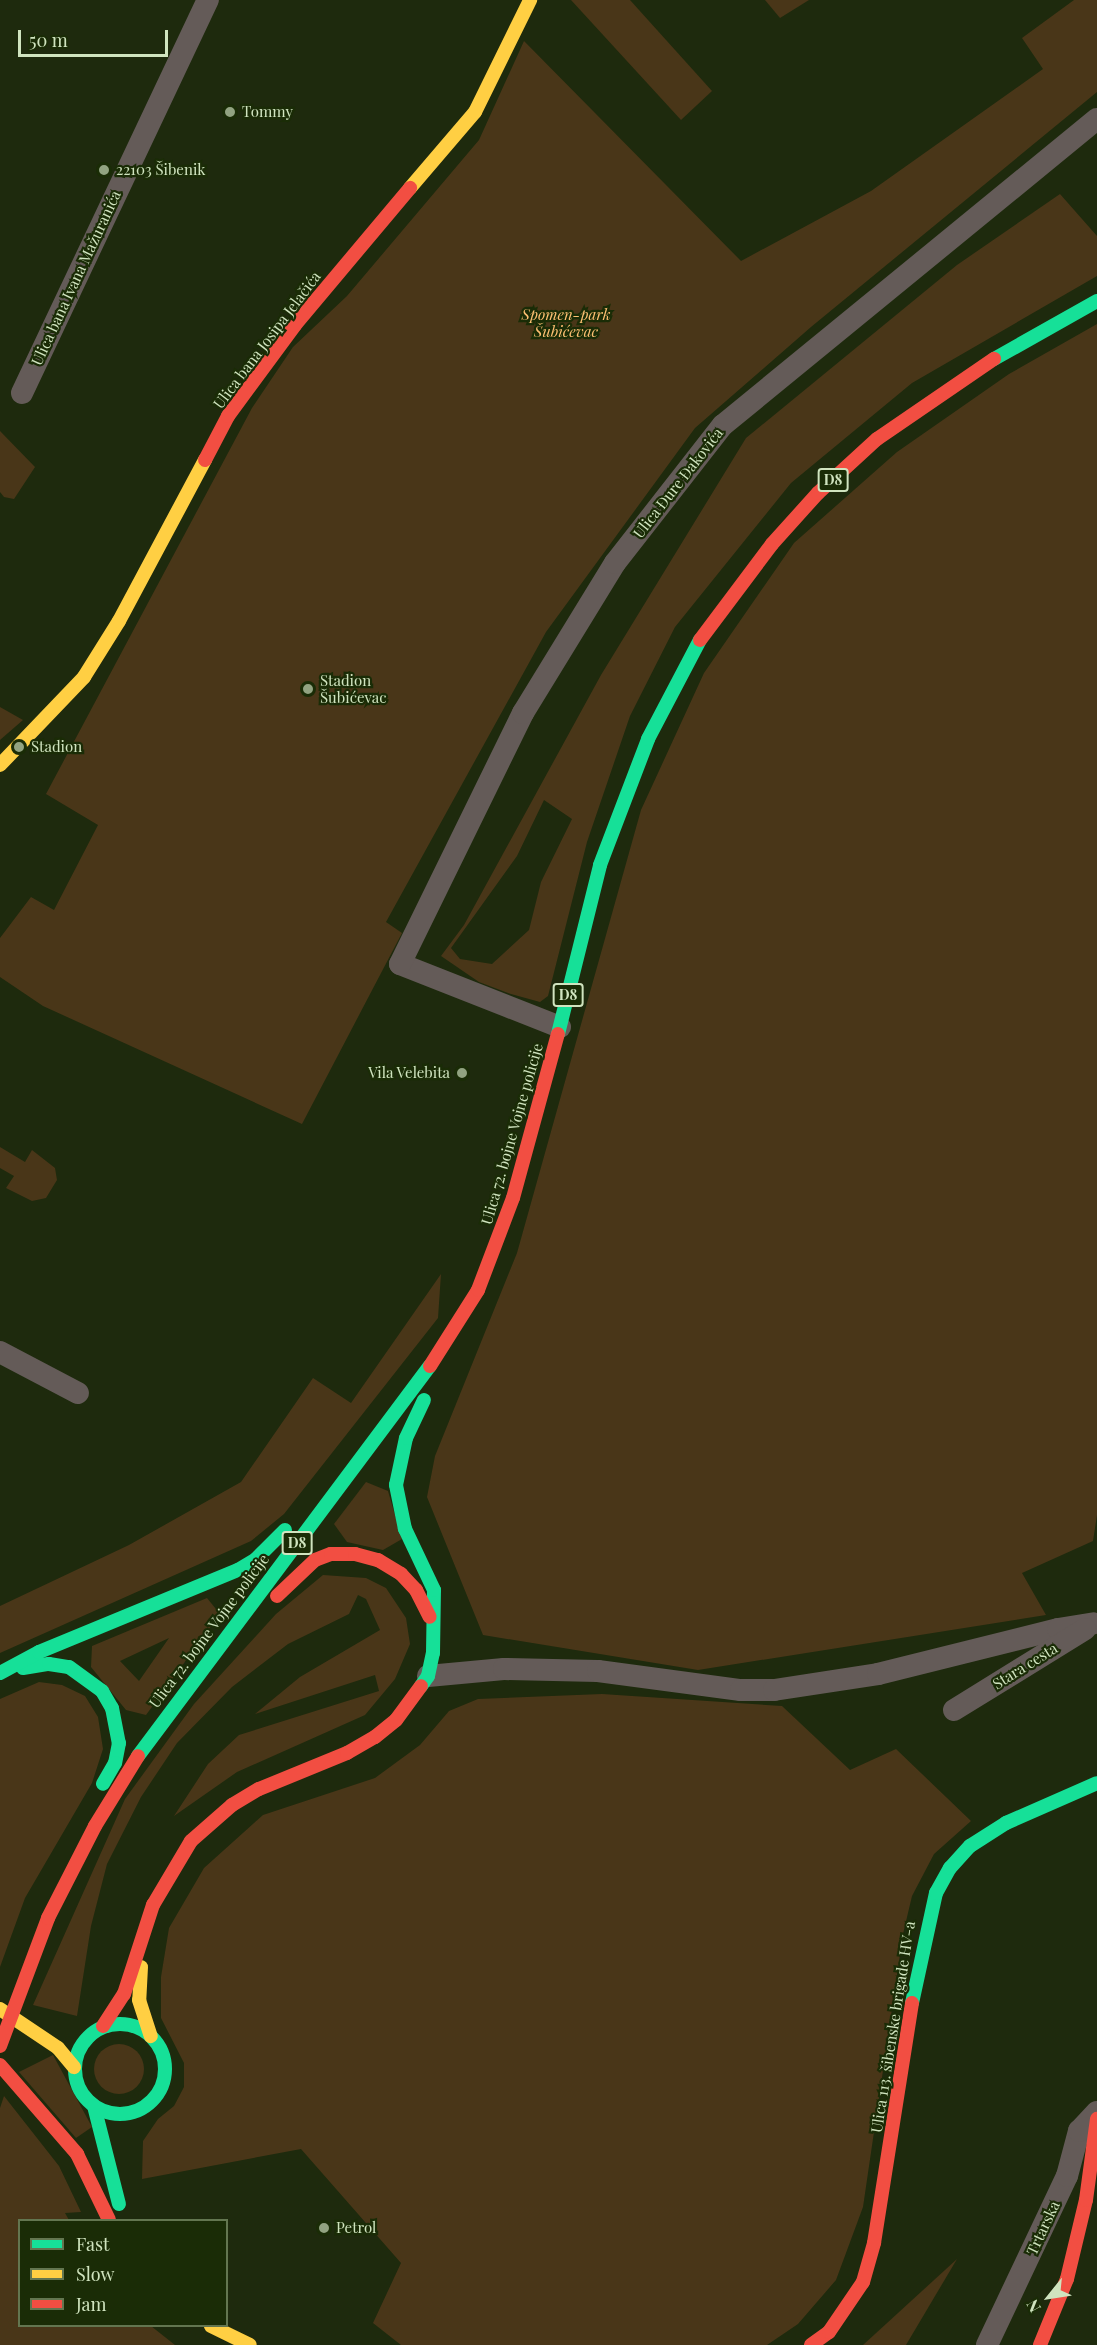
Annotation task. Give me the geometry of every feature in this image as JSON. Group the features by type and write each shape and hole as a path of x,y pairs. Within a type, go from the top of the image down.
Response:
{"main road":[{"name":"Ulica bana Josipa Jelačića","path":"0,765 50,717 84,677 119,621 228,416 296,325 475,112 530,0"},
{"name":"Ulica 72. bojne Vojne policije","path":"0,2046 48,1918 95,1826 166,1715 240,1615 354,1471 458,1327 493,1252 533,1131 600,864 623,800 679,676 709,626 772,544 877,439 980,367 1097,301"},
{"path":"142,1941 138,2000 151,2036 161,2050 164,2078 154,2098 136,2111 116,2114 94,2106 79,2090 74,2067 78,2050 117,2009 142,1941 168,1874 209,1823 259,1789 347,1753 375,1737 396,1720 428,1676 434,1628 434,1590 405,1529 396,1485 406,1438 424,1399 427,1371"},
{"path":"3,1672 39,1652 238,1570 270,1547 323,1488 354,1471"},
{"path":"240,1615 277,1596 315,1560 331,1554 355,1554 378,1560 401,1574 416,1590 434,1628"},
{"path":"3,1672 49,1664 69,1666 102,1691 112,1708 119,1743 115,1763 96,1802 95,1826"},
{"name":"Ulica 113. šibenske brigade HV-a","path":"811,2345 829,2332 846,2312 863,2282 874,2243 919,1962 936,1893 950,1868 970,1846 1006,1823 1097,1783"},
{"path":"0,2009 21,2020 58,2048 74,2067"},
{"path":"21,2020 60,2030"},
{"path":"74,2033 132,2025 151,2036"},
{"path":"3,2068 77,2154 109,2219"},
{"path":"94,2106 123,2219"},
{"path":"115,2187 123,2139 136,2111"},
{"path":"1040,2345 1067,2279 1086,2200 1097,2119"},
{"path":"214,2327 250,2345"}],"street":[{"name":"Ulica bana Ivana Mažuranića","path":"22,393 208,0"},
{"name":"Ulica Đure Đakovića","path":"560,1027 400,964 523,713 615,563 723,425 1097,119"},
{"path":"0,1352 78,1393"},
{"path":"428,1676 504,1669 598,1671 741,1690 774,1690 878,1674 1058,1629 1095,1623"},
{"name":"Stara cesta","path":"954,1710 1095,1623"},
{"name":"Trtarska","path":"987,2345 1067,2176 1079,2131 1097,2112"}],"green space":[{"path":"571,0 630,0 712,91 681,120"},
{"path":"765,0 809,0 780,18"},
{"name":"Stadion Šubićevac","path":"1074,0 1097,0 1097,92 811,327 695,428 546,632 386,922 402,933 302,1124 43,1006 0,977 0,938 31,897 54,910 98,825 46,794 252,408 293,347 347,296 479,140 524,41 741,261 871,191 1043,69 1022,38"},
{"path":"1060,194 1097,236 1097,276 912,383 791,483 675,627 630,716 587,842 548,996 540,1002 511,994 479,982 441,956 464,925 601,675 746,438 957,265","holes":["544,800 572,819 541,882 529,930 492,964 460,959 451,948 517,856"]},
{"path":"1097,324 1097,1515 1093,1541 1022,1573 1046,1615 698,1670 483,1635 427,1497 435,1456 517,1253 641,810 704,673 794,543 897,452 1009,374"},
{"path":"0,431 35,467 14,499 4,497 0,492"},
{"path":"0,707 23,720 0,740"},
{"path":"0,1147 25,1162 32,1150 55,1168 57,1180 46,1198 32,1201 6,1188 14,1176 0,1168"},
{"path":"441,1274 438,1318 284,1514 251,1541 0,1653 0,1606 129,1545 241,1482 313,1378 351,1403"},
{"path":"366,1482 388,1491 402,1539 383,1550 347,1542 334,1524"},
{"path":"323,1575 366,1578 386,1588 406,1618 410,1644 395,1679 365,1715 237,1772 174,1816 208,1764 239,1735 379,1691 375,1675 255,1714 300,1677 380,1630 366,1599 358,1595 349,1614 288,1644 232,1687 177,1743 141,1797 107,1864 91,1926 77,2016 33,2005 125,1799 194,1704 276,1614"},
{"path":"207,1598 220,1614 146,1715 126,1710 91,1667 92,1646","holes":["169,1638 139,1681 120,1661"]},
{"path":"39,1682 62,1685 85,1696 98,1717 103,1749 92,1783 25,1898 0,1967 0,1699"},
{"path":"602,1694 782,1706 850,1770 896,1749 971,1821 934,1854 912,1896 903,1934 863,2207 836,2280 798,2324 767,2345 401,2345 373,2323 401,2263 301,2149 142,2179 143,2141 158,2119 174,2106 184,2087 184,2063 161,2018 161,1977 169,1928 204,1868 263,1815 375,1778 420,1745 449,1711 478,1699"},
{"path":"119,2044 137,2051 144,2069 137,2087 119,2094 101,2087 94,2069 101,2051"},
{"path":"53,2055 92,2127 76,2138 19,2072"},
{"path":"4,2096 59,2166 81,2212 65,2213 68,2219 18,2219 18,2327 152,2327 175,2345 0,2345 0,2108"},
{"path":"957,2259 906,2345 863,2345"}],"traffic: fast":[{"path":"994,359 1097,301"},
{"path":"558,1034 600,865 648,739 700,640"},
{"path":"138,1756 430,1366"},
{"path":"421,1686 428,1676 433,1653 434,1590 405,1529 396,1485 406,1438 424,1400"},
{"path":"0,1673 39,1652 238,1570 256,1559 285,1530"},
{"path":"23,1668 49,1664 69,1667 102,1691 112,1708 119,1743 115,1763 103,1784"},
{"path":"912,2003 936,1893 950,1868 970,1846 1006,1823 1097,1783"},
{"path":"120,2024 137,2027 152,2037 162,2052 165,2069 162,2086 152,2101 137,2111 120,2114 103,2111 88,2101 78,2086 75,2069 78,2052 88,2037 103,2027 120,2024"},
{"path":"94,2106 119,2204"}],"traffic: slow":[{"path":"410,188 475,112 530,0"},
{"path":"0,765 84,677 119,621 205,460"},
{"path":"141,1967 139,2000 151,2036"},
{"path":"0,2009 58,2048 74,2067"},
{"path":"213,2327 250,2345"}],"traffic: jam":[{"path":"205,460 228,416 295,325 410,188"},
{"path":"700,640 772,544 818,493 877,439 994,359"},
{"path":"430,1366 478,1290 513,1198 558,1034"},
{"path":"277,1596 315,1560 331,1554 355,1554 378,1560 401,1574 416,1590 430,1617"},
{"path":"103,2026 124,1994 153,1905 191,1841 232,1805 259,1789 347,1753 375,1737 396,1720 421,1686"},
{"path":"0,2046 48,1918 95,1826 138,1756"},
{"path":"811,2345 829,2332 863,2282 874,2243 912,2003"},
{"path":"0,2065 77,2154 109,2219"},
{"path":"1040,2345 1067,2279 1086,2200 1097,2119"}],"place":[{"name":"Tommy","path":"230,112"},
{"name":"22103 Šibenik","path":"104,170"},
{"name":"Stadion Šubićevac","path":"308,689"},
{"name":"Stadion","path":"19,747"},
{"name":"Vila Velebita","path":"462,1073"},
{"name":"Petrol","path":"324,2228"}],"park label":[{"name":"Spomen-park Šubićevac","path":"566,322"}]}
